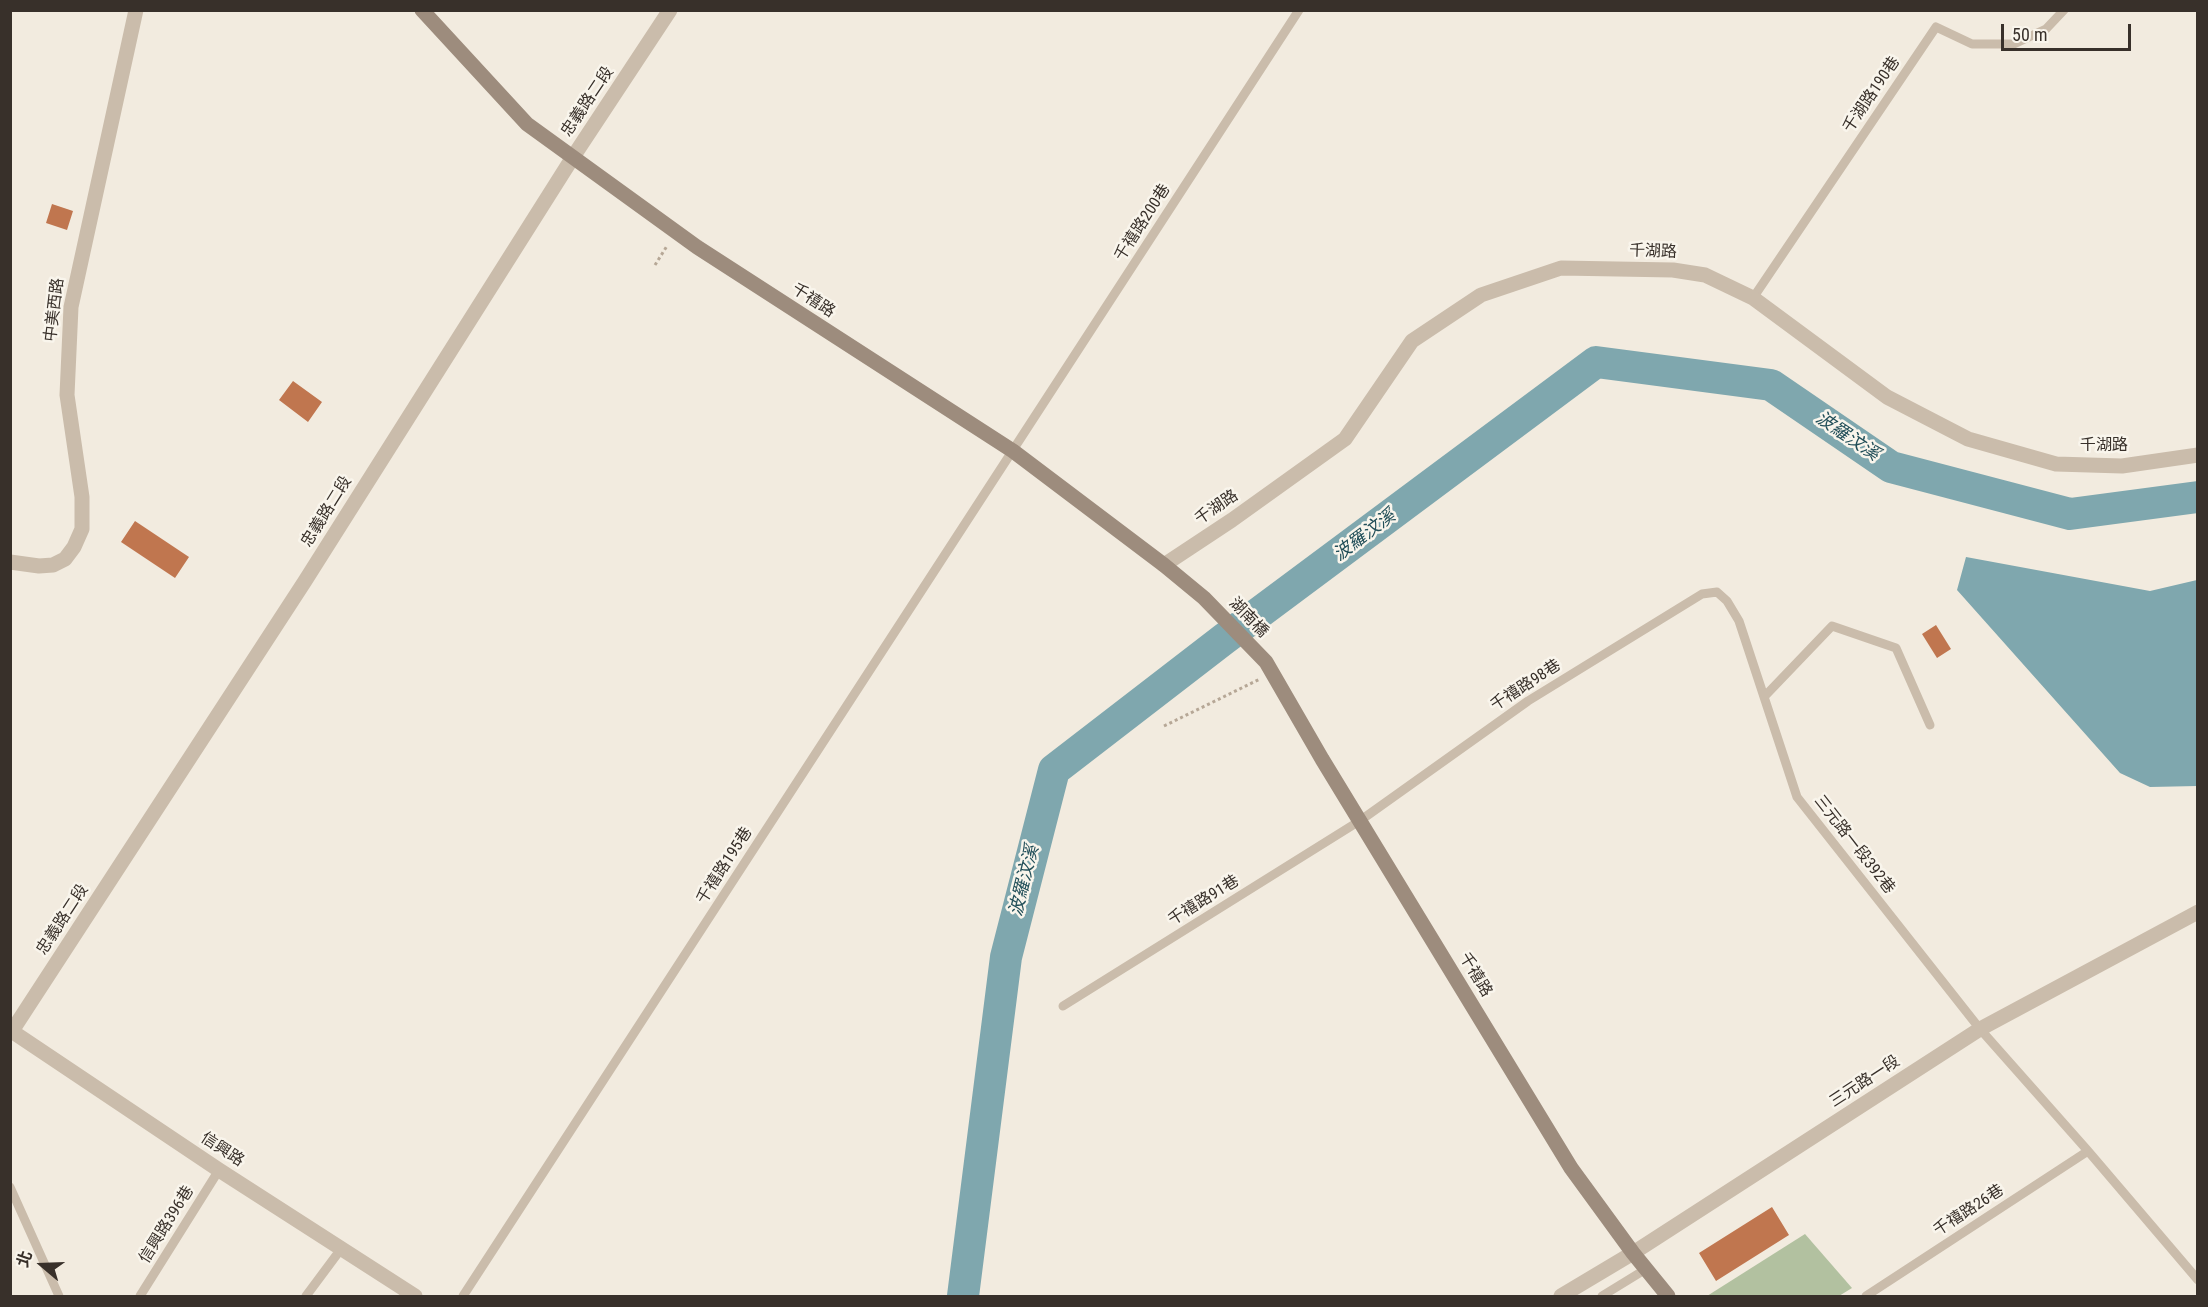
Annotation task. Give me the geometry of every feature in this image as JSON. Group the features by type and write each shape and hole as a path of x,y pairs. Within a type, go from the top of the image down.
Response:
{"street":[{"name":"中美西路","path":"10,562 39,566 53,565 65,559 74,547 82,529 82,497 67,395 71,307 136,10"},
{"name":"千禧路","path":"422,10 527,124 676,231 1013,451 1204,598"},
{"name":"忠義路二段","path":"11,1030 298,591 573,157 670,10"},
{"name":"千湖路","path":"1164,565 1232,520 1345,439 1412,341 1481,295 1561,268 1673,270 1706,275 1753,298 1887,397 1968,439 2056,464 2122,466 2198,455"},
{"name":"湖南橋","path":"1204,598 1269,668"},
{"name":"千禧路","path":"1269,668 1571,1168 1633,1253 1668,1296"},
{"name":"三元路一段","path":"1561,1296 1633,1253 1980,1029 2198,912"},
{"name":"信興路","path":"11,1030 219,1170 415,1296"}],"lane":[{"name":"千禧路200巷","path":"1013,451 1299,10"},
{"name":"千湖路190巷","path":"1753,298 1936,27 1972,44 2014,44 2046,29 2064,10"},
{"name":"千禧路195巷","path":"463,1296 1013,451"},
{"name":"三元路一段392巷","path":"1717,592 1727,601 1739,621 1797,797 1980,1029 2198,1280"},
{"name":"千禧路98巷","path":"1360,820 1528,701 1702,594 1717,592"},
{"path":"1764,698 1832,626 1896,648 1930,725"},
{"name":"千禧路91巷","path":"1063,1006 1360,820"},
{"name":"千禧路26巷","path":"1866,1296 2088,1151"},
{"name":"信興路396巷","path":"140,1296 219,1170"},
{"path":"10,1187 60,1296"},
{"path":"306,1296 341,1249"},
{"path":"1602,1296 1646,1269"}],"path":[{"path":"655,265 676,231"},
{"path":"1164,726 1269,668"}],"green space":[{"path":"1805,1234 1852,1288 1839,1296 1707,1296"}],"water":[{"path":"1966,557 2150,591 2197,580 2197,786 2150,787 2120,773 1957,590"}],"building":[{"path":"52,204 73,211 67,230 46,223"},
{"path":"293,381 322,402 308,422 279,400"},
{"path":"135,521 189,557 175,578 121,542"},
{"path":"1936,625 1951,649 1937,658 1922,634"},
{"path":"1772,1207 1789,1235 1716,1281 1699,1253"}],"waterway":[{"name":"波羅汶溪","path":"963,1296 1006,957 1054,770 1224,639 1596,362 1771,385 1891,467 2070,514 2198,497"}]}
